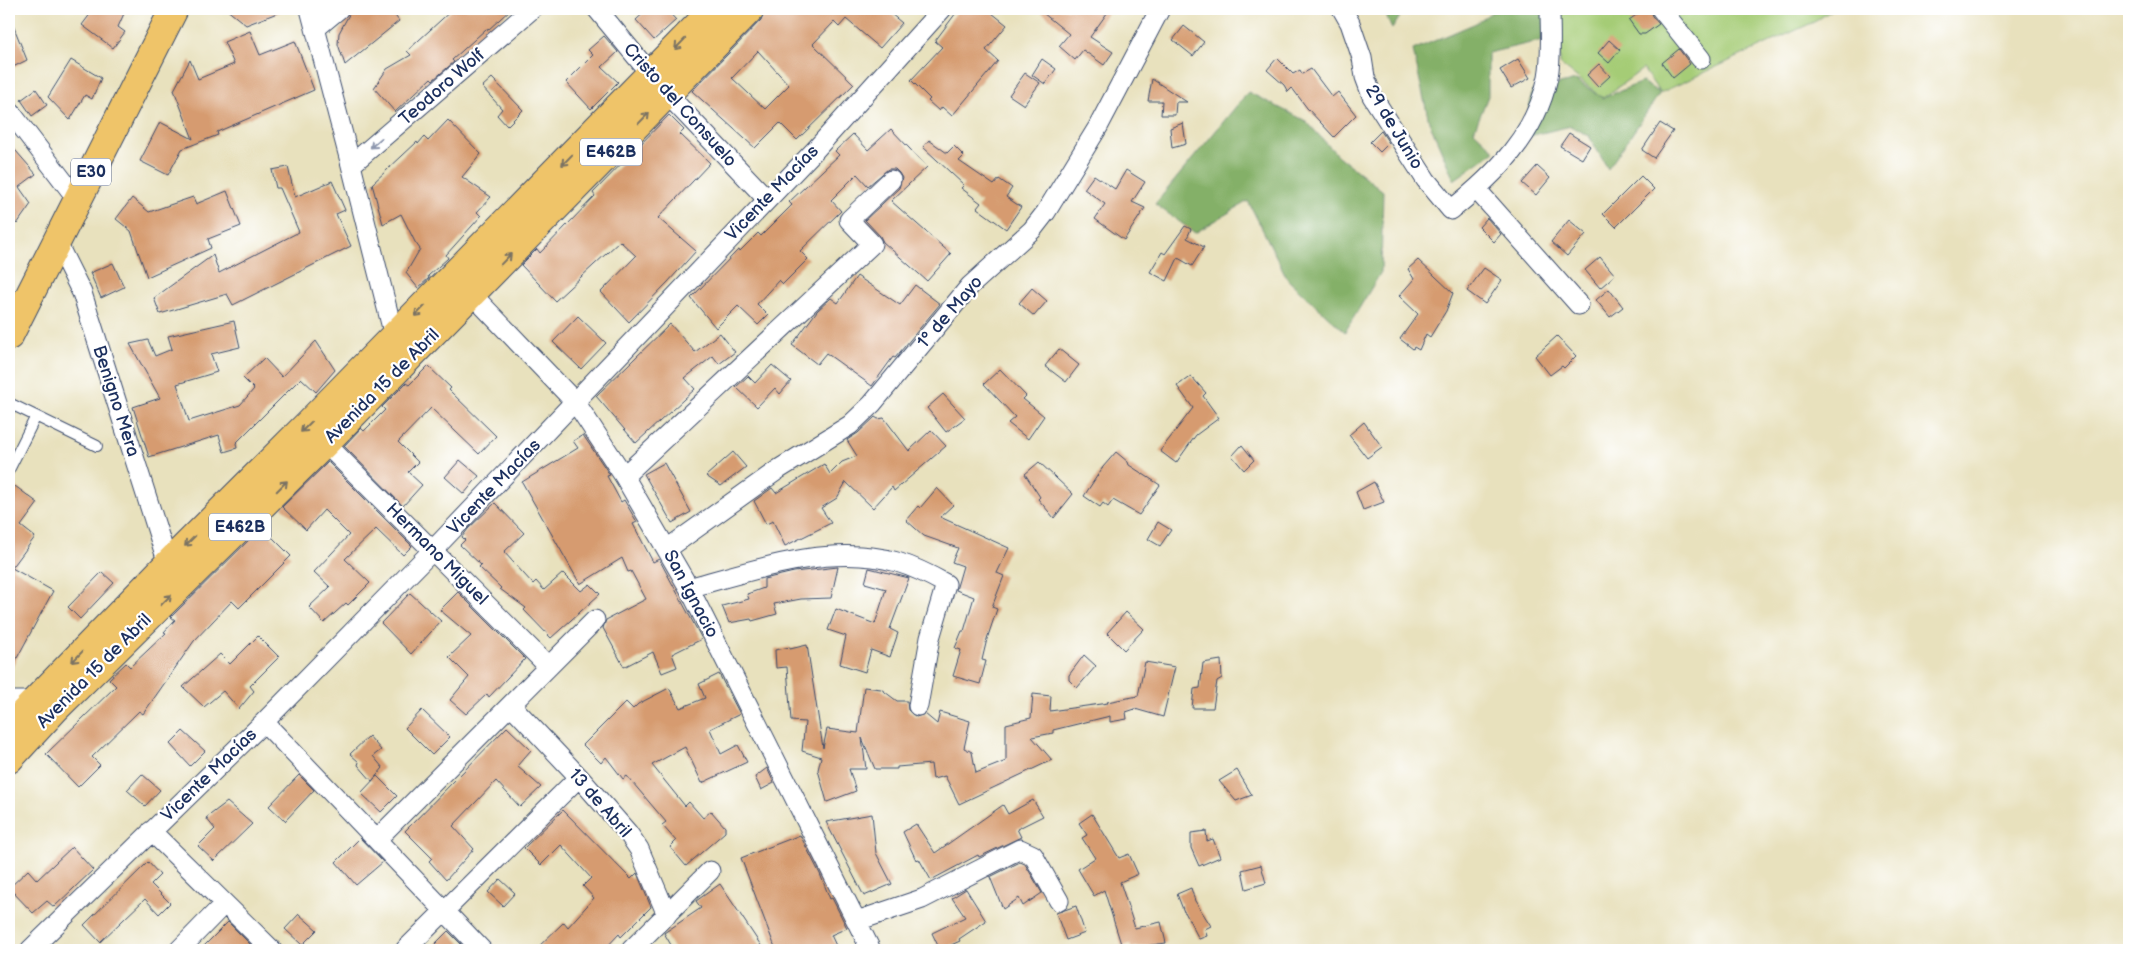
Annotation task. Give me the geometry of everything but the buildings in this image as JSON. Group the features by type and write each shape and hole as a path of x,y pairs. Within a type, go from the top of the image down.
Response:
{"main road":[{"name":"E30","path":"10,331 174,9"},
{"name":"Avenida 15 de Abril","path":"658,85 714,9"},
{"name":"Avenida 15 de Abril","path":"9,758 62,702 325,443 401,365 463,285 658,85 750,9"},
{"name":"Avenida 15 de Abril","path":"9,728 22,701 168,564 394,337 463,285"}],"street":[{"path":"310,9 401,365"},
{"path":"315,29 338,9"},
{"name":"Teodoro Wolf","path":"351,165 532,9"},
{"name":"Cristo del Consuelo","path":"597,9 658,85 766,198"},
{"name":"Vicente Macías","path":"30,950 264,722 576,403 766,198 822,142 942,9"},
{"name":"1º de Mayo","path":"667,549 779,469 850,425 872,404 970,286 1032,230 1046,212 1098,127 1160,9"},
{"name":"29 de Junio","path":"1342,9 1350,23 1372,96 1426,180 1451,210 1477,190"},
{"path":"1550,9 1548,77 1538,108 1520,143 1477,190 1579,305"},
{"path":"1661,9 1701,59"},
{"path":"9,110 77,199"},
{"path":"624,476 872,244 849,220 891,180"},
{"name":"Benigno Mera","path":"56,241 82,293 168,564"},
{"name":"San Ignacio","path":"463,285 576,403 624,476 689,588 871,950"},
{"name":"Hermano Miguel","path":"325,443 548,666"},
{"path":"689,588 790,561 845,556 895,562 919,570 939,580 946,584 930,638 918,706"},
{"path":"377,839 594,620"},
{"name":"13 de Abril","path":"511,705 579,777 628,834 639,849 667,915"},
{"path":"264,722 482,950"},
{"path":"405,950 579,777"},
{"path":"151,832 272,950"},
{"path":"856,921 922,899 1020,850 1032,855 1059,900"},
{"path":"631,950 710,871"},
{"path":"179,950 224,904"}],"lane":[{"path":"9,403 97,446"},
{"path":"9,470 36,416"}],"green space":[{"path":"1383,9 1405,9 1392,29"},
{"path":"1496,9 1547,9 1552,38 1488,53 1488,96 1474,131 1495,151 1454,180 1429,122 1413,50 1476,23"},
{"path":"1560,9 1833,9 1816,21 1660,93 1643,69 1603,98 1560,64"},
{"path":"1576,80 1603,98 1642,82 1660,93 1608,169 1589,136 1571,126 1525,137 1532,91"},
{"path":"1248,92 1306,121 1338,156 1383,191 1381,272 1345,332 1288,280 1248,201 1195,233 1155,204"}]}
